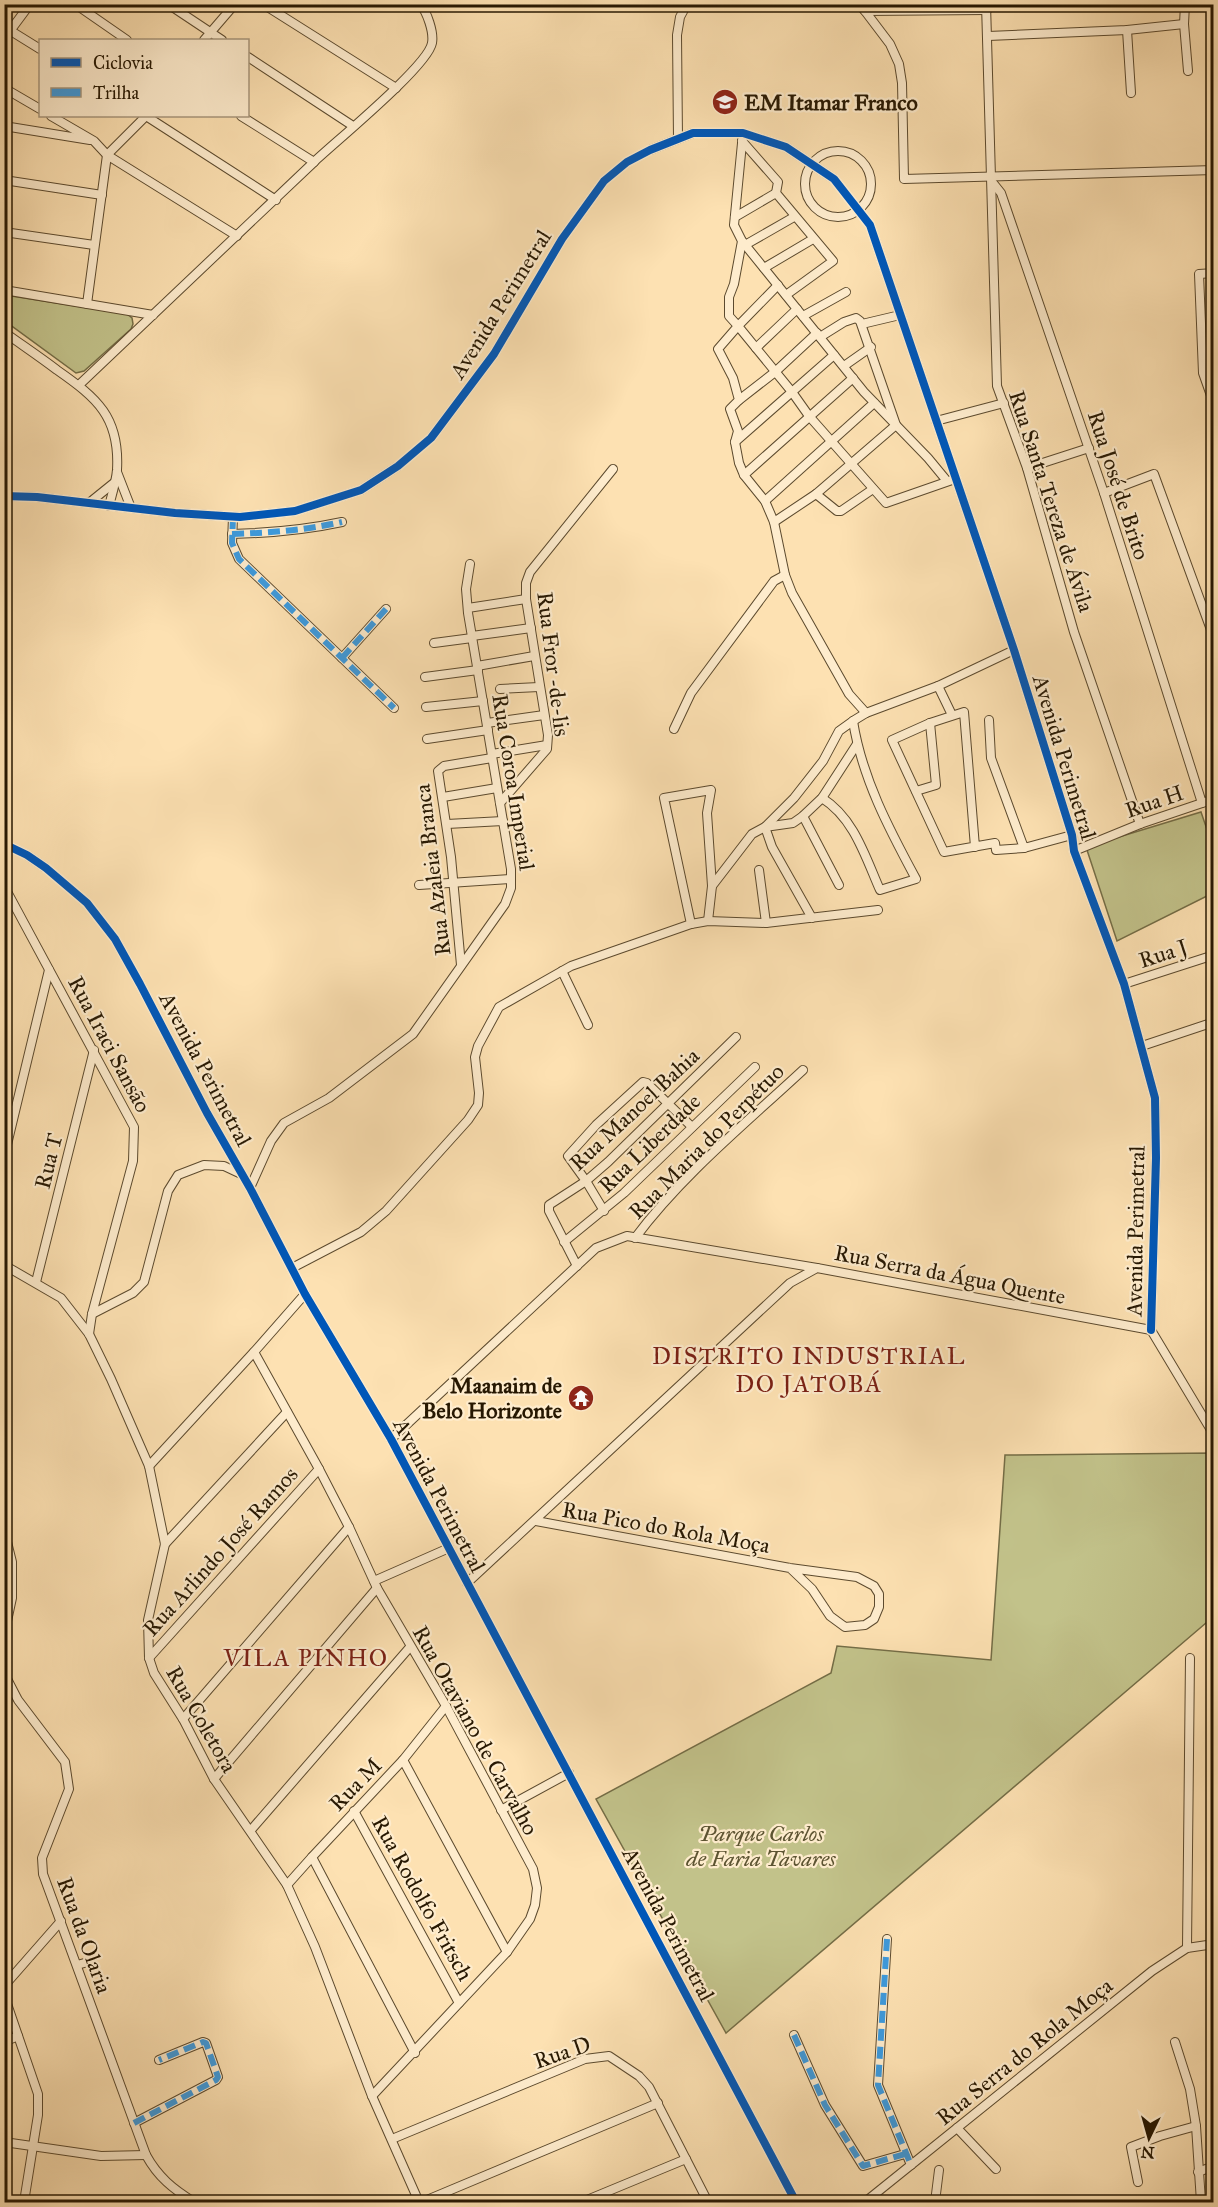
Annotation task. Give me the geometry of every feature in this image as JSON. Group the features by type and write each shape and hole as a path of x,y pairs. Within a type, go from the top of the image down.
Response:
{"street":[{"path":"4,39 30,4"},
{"path":"75,4 127,39"},
{"path":"168,4 220,39"},
{"path":"205,39 235,4"},
{"path":"262,4 396,88"},
{"path":"79,385 314,162 396,88 432,43 426,15 420,4"},
{"path":"678,139 677,35 680,17 687,4"},
{"path":"858,4 890,44 899,64 902,83 904,179 992,180 1214,170"},
{"path":"1185,4 1184,24 1188,71"},
{"path":"865,11 987,7"},
{"name":"Rua Santa Tereza de Ávila","path":"987,7 997,386 1027,468 1074,632 1140,824"},
{"path":"988,36 1127,30 1184,24"},
{"path":"1127,30 1131,93"},
{"path":"11,31 39,48"},
{"path":"249,58 353,126"},
{"path":"4,88 39,108"},
{"path":"53,117 94,141 107,155 237,236"},
{"path":"87,304 107,155 145,117"},
{"path":"148,117 276,200"},
{"path":"243,117 314,162"},
{"path":"4,126 94,141"},
{"name":"Avenida Perimetral","path":"4,496 233,517 295,512 361,490 406,459 431,438 494,354 562,239 604,181 627,162 693,133 743,137 786,147 834,179 870,225 936,421 951,480 1014,650 1072,835 1074,851 1124,984 1142,1046 1155,1098 1156,1158 1150,1330"},
{"path":"743,137 777,182 776,194 833,261 786,295"},
{"path":"743,137 734,225 744,243 874,403 951,480 886,503 809,416 729,316 729,297 744,243 794,217"},
{"path":"829,151 850,152 859,158 867,166 872,186 860,210 849,216 837,218 825,215 814,208 807,198 804,186 811,164 819,156 829,151"},
{"path":"4,180 102,195"},
{"name":"Rua José de Brito","path":"992,180 1000,193 1089,448 1202,803"},
{"path":"735,217 776,194"},
{"path":"4,232 94,245"},
{"path":"764,268 813,239"},
{"path":"1214,273 1199,274 1203,374 1214,404"},
{"path":"739,400 733,378 718,349 778,285"},
{"path":"4,290 153,315"},
{"path":"756,348 800,313 846,292"},
{"path":"866,713 849,694 792,593 785,574 774,522 765,501 744,475 739,463 735,442 738,431 730,409 818,335 850,319 860,322 900,315"},
{"path":"860,322 871,347 896,425"},
{"path":"4,332 92,395 111,423 117,448 117,471 109,506"},
{"path":"843,366 871,347"},
{"path":"735,442 834,355"},
{"path":"1203,374 1214,373"},
{"path":"744,475 853,378"},
{"path":"765,501 874,403"},
{"path":"936,421 1004,403"},
{"path":"774,522 816,494 896,425"},
{"path":"1027,468 1089,448"},
{"name":"Rua Fror -de-lis","path":"500,803 547,749 548,735 534,656 526,583 530,572 614,469"},
{"path":"117,471 131,508"},
{"path":"1104,493 1154,474 1214,638"},
{"path":"89,503 115,482"},
{"path":"816,494 837,511 841,511 873,489"},
{"path":"233,517 232,543 239,559 394,708"},
{"path":"232,534 277,533 342,522"},
{"name":"Rua Coroa Imperial","path":"250,1188 271,1141 284,1123 329,1098 413,1034 505,904 511,888 503,821 468,608 466,590 470,564"},
{"path":"674,729 691,693 774,580 785,574"},
{"path":"468,608 526,599"},
{"path":"342,658 386,609"},
{"path":"434,643 531,628"},
{"path":"712,886 752,834 765,827 794,798 823,761 839,731 866,713 938,686 1014,650"},
{"path":"425,677 534,656"},
{"path":"938,686 952,715"},
{"path":"500,689 539,687"},
{"path":"426,707 483,701"},
{"path":"975,847 964,712 930,723 892,740 944,852 975,847 995,843 996,850 1024,848 1072,835"},
{"path":"428,739 544,715"},
{"path":"989,720 991,758 1024,848"},
{"path":"822,798 834,806 846,819 857,837 880,890 916,879 890,830 872,789 857,744 853,721"},
{"path":"916,791 936,785 930,723"},
{"path":"765,827 793,823 803,816 822,798 857,744"},
{"path":"492,756 547,745"},
{"name":"Rua Azaleia Branca","path":"461,965 447,824 438,771 444,766 492,756"},
{"path":"443,797 497,788"},
{"path":"691,924 664,798 711,790 707,813 712,886 708,921"},
{"name":"Rua H","path":"1074,851 1140,824 1214,799"},
{"path":"803,816 839,885"},
{"path":"447,824 503,821"},
{"path":"765,827 775,852 812,918"},
{"name":"Avenida Perimetral","path":"4,844 27,855 46,868 87,903 115,939 305,1294 391,1439 796,2202"},
{"path":"759,870 766,923"},
{"path":"419,885 511,879"},
{"name":"Rua Iraci Sansão","path":"5,889 134,1126 134,1161 92,1314 89,1334"},
{"path":"292,1268 361,1232 386,1211 468,1120 478,1105 475,1057 478,1046 499,1007 571,966 691,924 708,921 766,923 878,910"},
{"name":"Rua J","path":"1124,984 1214,955"},
{"path":"4,1156 50,970"},
{"path":"562,971 588,1025"},
{"path":"1142,1046 1214,1022"},
{"name":"Rua Manoel Bahia","path":"577,1266 549,1211 549,1205 586,1181 608,1162 736,1037"},
{"name":"Rua T","path":"36,1282 94,1050"},
{"name":"Rua Liberdade","path":"564,1242 604,1211 755,1067"},
{"name":"Rua Maria do Perpétuo","path":"635,1238 648,1221 713,1153 803,1070"},
{"path":"604,1211 568,1156 596,1125 641,1083 647,1083 692,1127"},
{"path":"92,1314 133,1293 144,1282 168,1191 178,1175 204,1165 224,1166 242,1175"},
{"path":"391,1439 596,1248 627,1236 817,1268"},
{"name":"Rua Coletora","path":"4,1264 61,1298 89,1334 149,1466 165,1544 148,1620 149,1658 154,1673 183,1719 214,1779 287,1885 315,1947 372,2096 420,2202"},
{"name":"Rua Serra da Água Quente","path":"467,1583 790,1283 802,1274 817,1268 1150,1330"},
{"path":"149,1466 305,1294"},
{"path":"1150,1330 1214,1434"},
{"name":"Rua Otaviano de Carvalho","path":"254,1352 349,1527 376,1585 446,1706 533,1869 537,1888 530,1919 507,1952 415,2053 372,2096"},
{"path":"165,1544 287,1412"},
{"name":"Rua Arlindo José Ramos","path":"149,1658 318,1468"},
{"name":"Rua Pico do Rola Moça","path":"536,1521 790,1568 857,1577 874,1586 879,1594 879,1607 874,1619 865,1624 845,1627 830,1616 812,1589 790,1568"},
{"path":"183,1719 349,1527"},
{"path":"4,1530 12,1562 12,1598 4,1635"},
{"path":"214,1779 376,1585 448,1548"},
{"path":"251,1830 410,1647"},
{"path":"1187,1948 1190,1658"},
{"name":"Rua da Olaria","path":"4,1673 18,1700 65,1762 68,1773 69,1789 42,1858 43,1874 146,2155 154,2170 167,2185 194,2202"},
{"name":"Rua M","path":"287,1885 403,1760 446,1706"},
{"path":"403,1760 507,1952"},
{"path":"501,1810 569,1773"},
{"name":"Rua Rodolfo Fritsch","path":"354,1811 459,2003"},
{"path":"312,1857 415,2053"},
{"path":"4,1986 61,1921"},
{"path":"887,1939 878,2085 911,2165"},
{"name":"Rua Serra do Rola Moça","path":"865,2202 1152,1971 1187,1948 1214,1944"},
{"path":"77,1965 88,1962"},
{"path":"4,1995 38,2094 24,2202"},
{"path":"795,2035 825,2105 863,2166 905,2154"},
{"path":"4,2042 18,2036"},
{"path":"134,2123 218,2077 206,2043 203,2042 159,2060"},
{"path":"1175,2042 1190,2089 1196,2126 1201,2202"},
{"name":"Rua D","path":"392,2139 585,2059 609,2056 639,2076 658,2103 708,2202"},
{"path":"420,2202 658,2103"},
{"path":"1138,2182 1131,2147 1196,2126"},
{"path":"957,2128 996,2169"},
{"path":"4,2142 101,2156 146,2155"},
{"path":"582,2202 686,2159"},
{"path":"1198,2172 1214,2166"},
{"path":"935,2202 939,2170"}],"green space":[{"path":"5,295 127,314 132,318 133,324 131,329 84,371 76,373 5,321"},
{"path":"1201,812 1213,847 1213,893 1117,941 1086,847"},
{"name":"Parque Carlos de Faria Tavares","path":"1213,1453 1213,1617 726,2033 596,1799 831,1673 837,1646 991,1660 1005,1455"}],"marked path":[{"path":"233,517 232,543 239,559 394,708"},
{"path":"232,534 287,531 342,522"},
{"path":"342,658 386,609"},
{"path":"887,1939 878,2085 911,2165"},
{"path":"794,2035 825,2105 863,2166 905,2154"},
{"path":"134,2123 218,2077 206,2043 203,2042 159,2060"}],"cycle path":[{"path":"4,496 37,497 175,513 240,517 295,511 361,490 398,466 431,438 494,354 562,239 604,181 627,162 693,133 743,133 786,147 834,179 870,225 1014,650 1072,835 1074,851 1124,984 1155,1098 1156,1158 1151,1330"},
{"path":"4,844 27,855 46,868 87,903 115,939 305,1294 391,1439 796,2202"}],"place":[{"name":"EM Itamar Franco","path":"725,102"},
{"name":"Maanaim de Belo Horizonte","path":"581,1398"}],"district":[{"name":"DISTRITO INDUSTRIAL DO JATOBÁ","path":"809,1370"},
{"name":"VILA PINHO","path":"306,1658"}]}
